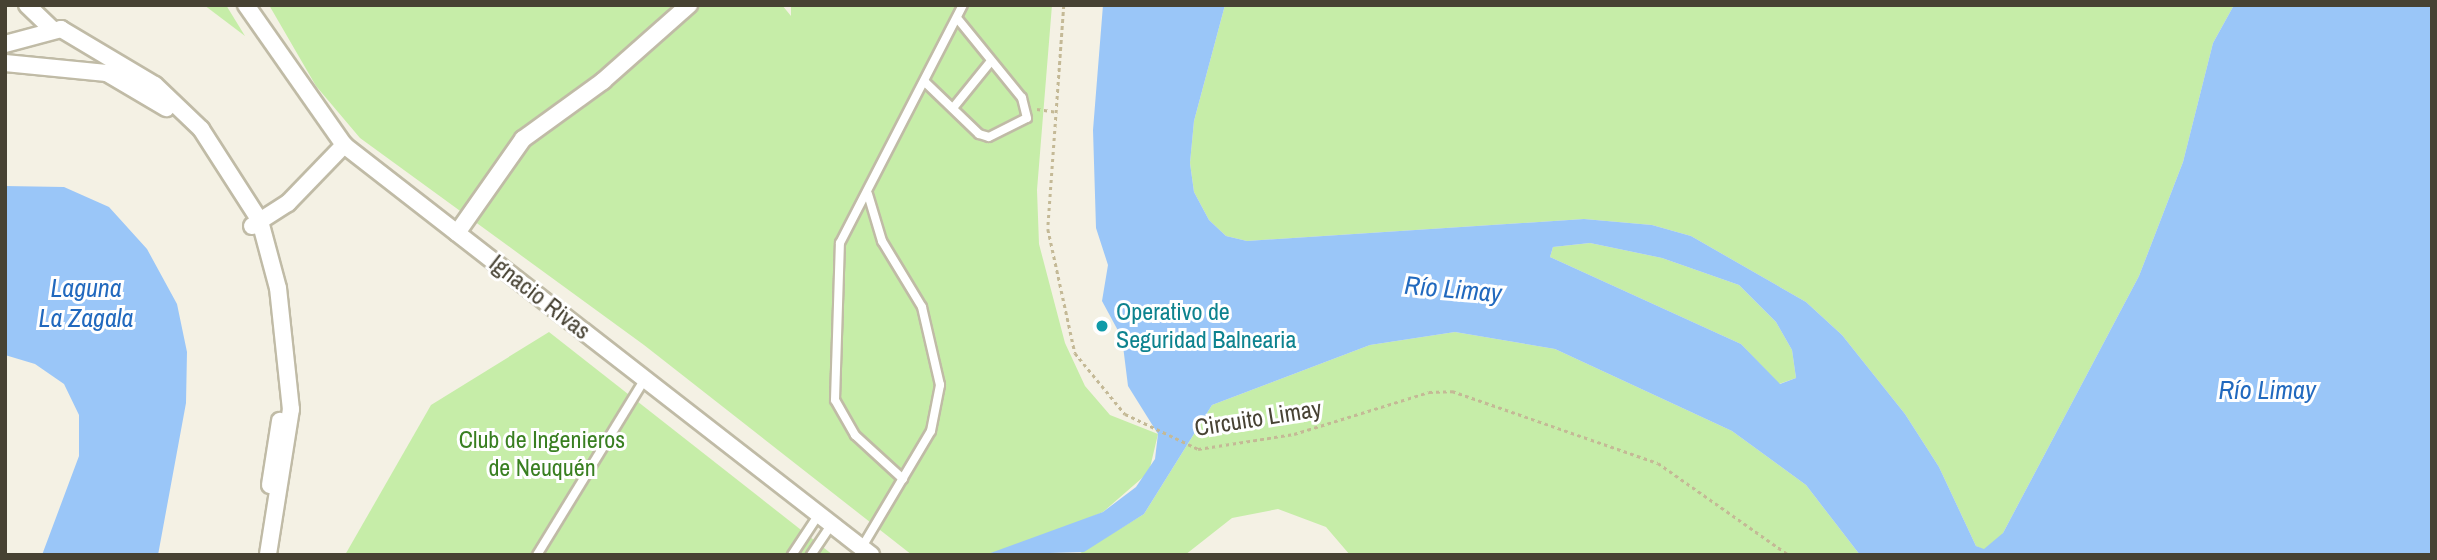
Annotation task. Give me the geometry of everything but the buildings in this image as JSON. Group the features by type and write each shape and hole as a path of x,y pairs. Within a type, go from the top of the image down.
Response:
{"street":[{"path":"27,5 52,29 139,87 186,127 256,223 278,289 291,409 268,555"},
{"name":"Ignacio Rivas","path":"246,5 344,145 866,551"},
{"path":"457,233 523,139 604,81 689,5"},
{"path":"8,53 52,29"},
{"path":"8,53 110,66"},
{"path":"256,223 288,203 344,145"},
{"path":"256,223 272,311 281,412 257,555"}],"lane":[{"path":"902,479 855,435 835,400 840,243 868,194 963,5"},
{"path":"925,82 989,137 1027,118 1029,108 957,18"},
{"path":"953,108 990,61"},
{"path":"866,551 902,479 931,431 940,385 922,307 882,241 868,194"},
{"path":"537,555 645,379"},
{"path":"792,555 826,519"},
{"path":"811,555 826,519"}],"path":[{"name":"Circuito Limay","path":"1064,5 1048,229 1075,353 1115,405 1158,434 1185,447 1294,435 1444,390 1658,463 1789,555"},
{"path":"1029,108 1058,111"}],"green space":[{"path":"204,5 226,5 245,36"},
{"path":"269,5 782,5 791,16 791,5 1052,5 1037,190 1039,244 1065,343 1085,386 1110,415 1158,434 1149,472 1103,512 1050,535 985,555 912,555 644,345 360,138 316,86"},
{"path":"1225,5 2234,5 2213,43 2183,162 2139,276 2003,533 1994,548 1984,550 1976,546 1939,467 1905,414 1842,335 1806,302 1691,236 1652,225 1584,219 1247,241 1226,236 1209,220 1194,192 1190,163 1194,121"},
{"path":"1590,243 1662,258 1739,285 1776,322 1792,350 1796,378 1779,384 1741,344 1550,257 1553,247"},
{"name":"Club de Ingenieros de Neuquén","path":"549,332 833,555 345,555 431,405"},
{"path":"1455,332 1555,349 1732,431 1806,485 1860,555 1350,555 1326,527 1278,509 1232,518 1185,555 1077,555 1144,514 1212,405 1370,345"}],"water":[{"name":"Río Limay","path":"1103,5 1225,5 1194,121 1190,163 1194,192 1209,220 1226,236 1247,241 1584,219 1652,225 1691,236 1806,302 1842,335 1905,414 1939,467 1976,546 1984,549 2003,533 2139,276 2183,162 2213,43 2234,5 2432,5 2432,555 1860,555 1806,485 1732,431 1555,349 1455,332 1370,345 1212,405 1144,514 1084,552 985,555 1103,512 1136,487 1155,459 1158,434 1128,386 1122,338 1102,301 1108,265 1096,228 1093,130","holes":["1590,243 1662,258 1739,285 1776,322 1792,350 1796,378 1780,384 1741,344 1550,257 1553,247"]},
{"name":"Laguna La Zagala","path":"5,186 64,187 109,207 147,249 177,304 187,352 186,403 158,555 42,555 79,456 79,415 64,384 35,364 5,355"}],"place":[{"name":"Operativo de Seguridad Balnearia","path":"1102,326"}]}
